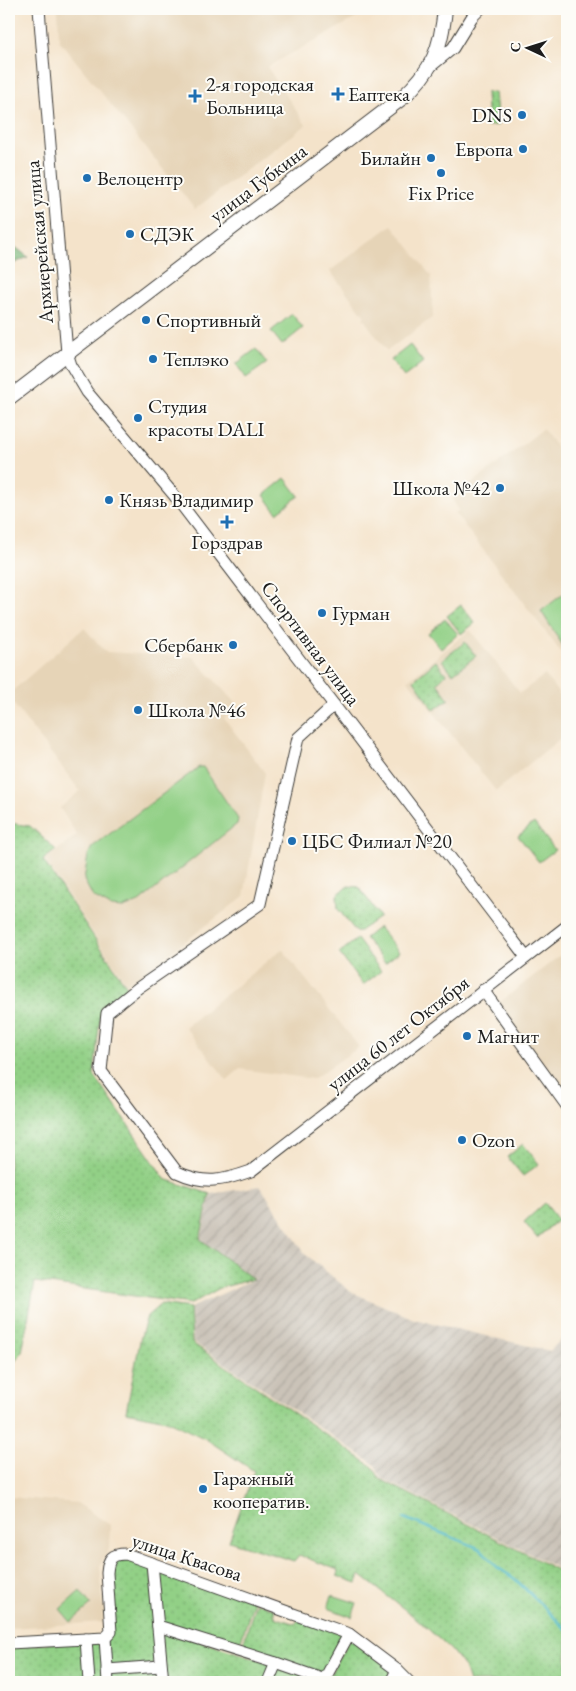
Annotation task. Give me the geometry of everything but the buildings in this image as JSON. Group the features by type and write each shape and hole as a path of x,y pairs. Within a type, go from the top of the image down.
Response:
{"main road":[{"name":"улица Губкина","path":"9,398 402,98 415,86 431,66 437,49 445,9"}],"street":[{"name":"Архиерейская улица","path":"39,9 67,353"},
{"path":"431,66 453,48 472,17 480,9"},
{"name":"Спортивная улица","path":"67,353 71,365 87,392 174,495 526,957"},
{"name":"улица 60 лет Октября","path":"334,705 298,738 260,904 138,988 107,1013 101,1071 177,1172 190,1178 204,1180 228,1179 251,1171 567,926"},
{"path":"483,990 567,1106"},
{"name":"улица Квасова","path":"105,1638 111,1632 108,1563 111,1558 118,1554 126,1554 349,1634 397,1670 409,1682"},
{"path":"152,1563 161,1666 165,1682"},
{"path":"158,1626 276,1663 324,1681 349,1634"},
{"path":"9,1644 105,1638 108,1682"},
{"path":"86,1639 90,1682"},
{"path":"268,1682 276,1663"},
{"path":"107,1670 161,1666"},
{"path":"391,1682 397,1670"}],"shaded area":[{"name":"2-я городская Больница","path":"58,9 365,9 365,13 267,67 306,125 195,209 59,40"},
{"path":"392,225 431,276 433,317 387,351 363,318 365,316 330,271"},
{"path":"543,429 567,461 567,660 455,513 459,510 452,499"},
{"path":"84,628 106,652 193,657 238,706 224,718 265,773 244,896 128,986 45,860 77,835 60,808 80,791 9,698 9,694"},
{"path":"470,630 520,693 545,675 567,705 567,733 496,791 408,680"},
{"path":"282,949 359,1047 313,1079 240,1069 227,1080 185,1027"},
{"path":"567,950 567,1097 499,1003"},
{"path":"260,1186 306,1255 351,1292 414,1319 550,1351 567,1334 567,1573 381,1478 375,1465 193,1342 191,1308 254,1279 201,1239 211,1194"},
{"path":"9,1497 77,1503 110,1525 109,1548 100,1566 104,1622 9,1628"}],"green space":[{"path":"495,92 498,125 488,126 486,93"},
{"path":"9,242 28,257 9,266"},
{"path":"292,314 303,328 282,345 271,331"},
{"path":"410,345 423,362 404,377 391,360"},
{"path":"256,349 267,363 246,378 236,364"},
{"path":"285,478 299,496 277,513 264,495"},
{"path":"567,591 567,652 541,611"},
{"path":"461,605 475,623 461,634 447,616"},
{"path":"445,619 458,634 441,649 428,633"},
{"path":"465,642 476,656 453,674 442,660"},
{"path":"436,661 446,674 437,683 449,699 434,710 414,680"},
{"path":"199,767 203,767 238,819 237,824 139,902 123,908 111,907 93,897 84,880 88,855 92,847"},
{"path":"9,823 30,826 56,850 43,860 127,987 101,1007 94,1075 165,1179 210,1194 200,1239 253,1279 220,1288 191,1304 35,1282 22,1352 9,1370"},
{"path":"534,823 555,850 539,862 518,836"},
{"path":"348,886 359,887 380,917 357,933 338,909 337,895"},
{"path":"379,927 399,952 385,963 365,938"},
{"path":"357,939 381,971 363,985 339,953"},
{"path":"523,1144 539,1164 523,1176 507,1157"},
{"path":"545,1203 558,1220 537,1238 524,1222"},
{"path":"161,1304 190,1308 192,1343 373,1467 380,1479 567,1575 567,1682 469,1682 464,1667 451,1650 417,1619 360,1575 357,1583 337,1576 338,1570 299,1555 294,1561 229,1541 254,1471 206,1439 166,1420 126,1412 141,1336 147,1316"},
{"path":"118,1555 151,1565 159,1664 109,1668 106,1638 108,1573"},
{"path":"154,1566 254,1601 238,1649 159,1625"},
{"path":"80,1591 91,1605 71,1622 60,1609"},
{"path":"332,1595 357,1603 352,1617 328,1608"},
{"path":"256,1602 274,1609 275,1617 295,1624 300,1618 346,1635 324,1678 241,1650"},
{"path":"160,1629 274,1664 267,1682 177,1682 164,1678"},
{"path":"350,1637 394,1671 388,1682 326,1682"},
{"path":"103,1639 106,1682 91,1682 87,1640"},
{"path":"85,1641 88,1682 9,1682 9,1646"},
{"path":"277,1665 322,1682 269,1682"},
{"path":"159,1668 160,1682 110,1682 109,1672"}],"waterway":[{"path":"404,1518 481,1549 497,1567 515,1579 567,1630"}],"place":[{"name":"Еаптека","path":"338,94"},
{"name":"2-я городская Больница","path":"195,96"},
{"name":"DNS","path":"522,115"},
{"name":"Европа","path":"523,149"},
{"name":"Билайн","path":"431,158"},
{"name":"Fix Price","path":"441,173"},
{"name":"Велоцентр","path":"87,178"},
{"name":"СДЭК","path":"130,234"},
{"name":"Спортивный","path":"146,320"},
{"name":"Теплэко","path":"153,359"},
{"name":"Студия красоты DALI","path":"138,418"},
{"name":"Школа №42","path":"500,488"},
{"name":"Князь Владимир","path":"109,500"},
{"name":"Горздрав","path":"227,522"},
{"name":"Гурман","path":"322,613"},
{"name":"Сбербанк","path":"233,645"},
{"name":"Школа №46","path":"138,710"},
{"name":"ЦБС Филиал №20","path":"292,841"},
{"name":"Магнит","path":"467,1036"},
{"name":"Ozon","path":"462,1140"},
{"name":"Гаражный кооператив.","path":"203,1489"}]}
